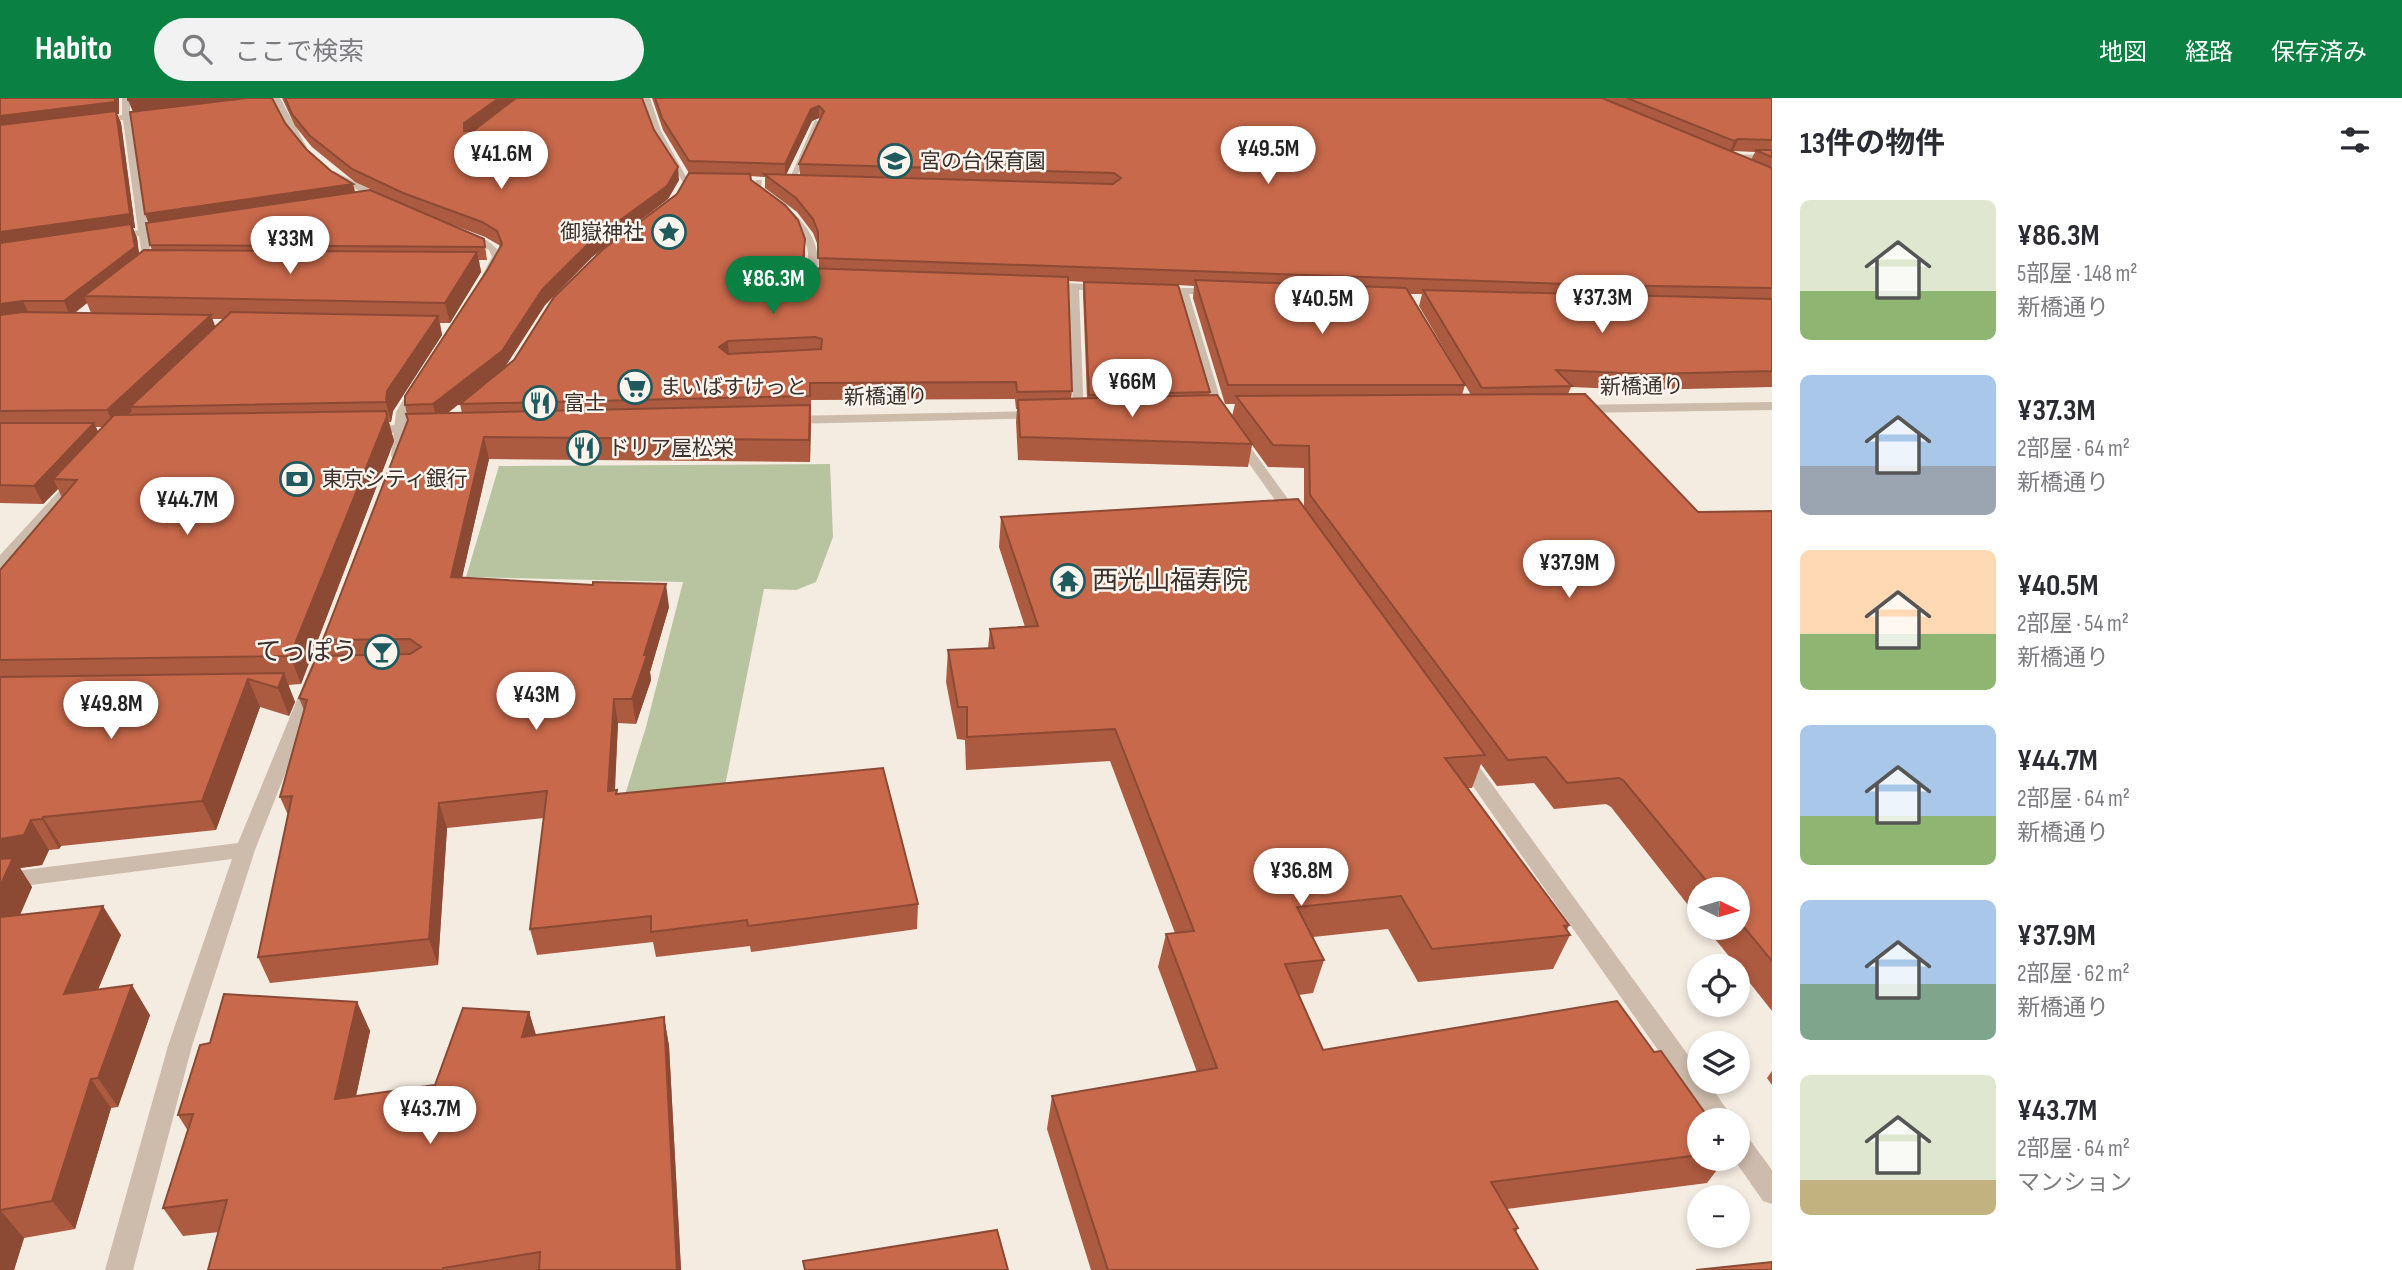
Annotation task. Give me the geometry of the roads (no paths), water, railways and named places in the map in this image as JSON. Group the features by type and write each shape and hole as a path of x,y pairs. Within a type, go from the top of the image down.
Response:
{"street":[{"path":"126,98 126,117 148,264"},
{"path":"264,100 276,99 290,128 310,157 376,197 405,210"},
{"path":"634,103 647,101 666,149 692,180 680,191"},
{"path":"88,122 164,113"},
{"path":"818,122 775,182 757,189 783,208 809,233 814,266 810,278 836,278"},
{"path":"1710,152 1749,169"},
{"path":"1723,157 1772,158"},
{"path":"747,181 803,183"},
{"path":"352,201 376,197"},
{"path":"442,225 493,248 497,257 486,266 476,295"},
{"path":"104,238 183,226"},
{"path":"137,272 148,264 162,264"},
{"path":"1034,285 1116,288"},
{"name":"新橋通り","path":"774,421 1072,414 1074,286"},
{"path":"1142,289 1223,292"},
{"path":"1182,290 1218,411 1301,528"},
{"path":"390,477 404,441 400,429 401,412 429,367"},
{"name":"新橋通り","path":"1567,410 1772,406"},
{"path":"359,430 442,428"},
{"path":"0,564 89,466"},
{"path":"119,1270 180,1046 245,850 310,693 324,673 341,611"},
{"path":"284,693 310,693"},
{"path":"1453,743 1712,1108"},
{"path":"0,881 245,850"},
{"path":"1750,1161 1772,1192"}],"place":[{"name":"宮の台保育園","path":"895,161"},
{"name":"御嶽神社","path":"669,232"},
{"name":"まいばすけっと","path":"635,387"},
{"name":"富士","path":"540,403"},
{"name":"ドリア屋松栄","path":"584,448"},
{"name":"東京シティ銀行","path":"297,479"},
{"name":"西光山福寿院","path":"1068,581"},
{"name":"てっぽう","path":"382,652"}]}
